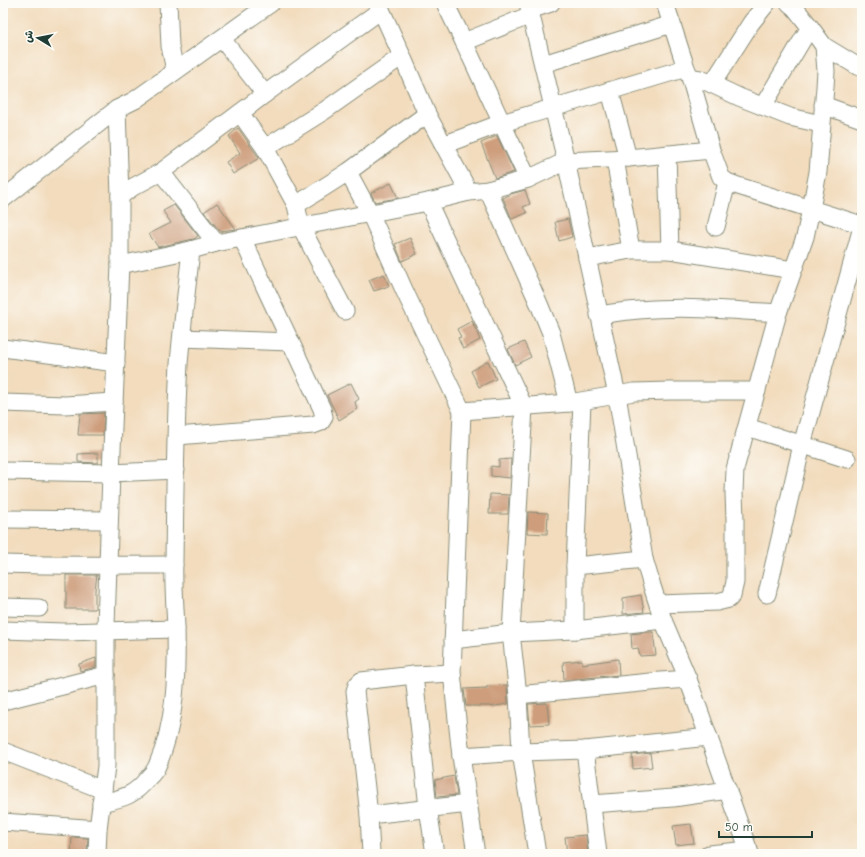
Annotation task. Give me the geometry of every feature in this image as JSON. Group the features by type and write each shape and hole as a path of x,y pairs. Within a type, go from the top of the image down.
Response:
{"street":[{"path":"168,3 170,46 175,71"},
{"path":"3,199 118,109 135,100 272,3"},
{"path":"445,3 528,179"},
{"path":"464,42 529,9 551,3"},
{"path":"665,3 711,150 721,177 727,182 735,185 862,226 802,445 766,594"},
{"path":"712,84 751,23 766,3"},
{"path":"795,5 824,46 860,65"},
{"path":"120,196 161,172 379,6 427,114 442,145 469,192"},
{"path":"529,9 566,161 617,396 644,559 660,612 688,680 750,852 709,854"},
{"path":"542,64 672,24"},
{"path":"763,106 810,27"},
{"path":"222,39 265,94"},
{"path":"453,640 511,633 575,630 660,612 717,602 729,599 732,595 735,582 735,469 778,313 805,237 812,209 818,172 826,71 824,46"},
{"path":"265,148 324,111 402,56"},
{"path":"442,145 502,123 610,91 688,73 739,97 790,117 821,124"},
{"path":"610,91 622,158 631,250"},
{"path":"823,105 862,119"},
{"path":"97,854 98,830 106,766 106,631 109,520 120,266 118,109"},
{"path":"240,113 265,148 296,205 301,227 345,311"},
{"path":"296,205 348,172 427,114"},
{"path":"120,266 216,243 428,202 469,192 488,190 528,179 566,161 622,158 711,150"},
{"path":"667,154 670,250"},
{"path":"161,172 216,243"},
{"path":"348,172 370,213 405,292 462,411 452,673 461,756 476,854"},
{"path":"716,227 727,182"},
{"path":"488,190 540,304 575,403 575,630"},
{"path":"428,202 524,407 511,633 518,695 521,752 537,854"},
{"path":"177,436 313,425 321,422 324,417 322,409 242,238"},
{"path":"3,751 102,796 122,798 132,794 142,786 156,768 165,745 171,721 176,675 174,565 179,364 191,250"},
{"path":"587,258 631,250 670,250 793,270"},
{"path":"599,315 639,310 677,309 720,309 778,313"},
{"path":"182,338 291,342"},
{"path":"3,348 116,363"},
{"path":"462,411 575,403 634,392 757,391"},
{"path":"3,403 65,405 114,402"},
{"path":"747,427 847,459"},
{"path":"3,471 111,473 176,470"},
{"path":"3,518 109,520"},
{"path":"575,566 644,559"},
{"path":"3,564 45,566 108,564 174,565"},
{"path":"3,607 39,608"},
{"path":"3,630 64,632 176,629"},
{"path":"372,854 355,691 357,685 361,680 452,673"},
{"path":"3,701 106,675"},
{"path":"414,675 428,808 435,854"},
{"path":"518,695 661,681 688,680"},
{"path":"461,756 585,750 709,737"},
{"path":"585,750 598,854"},
{"path":"592,804 673,798 728,790"},
{"path":"369,815 469,804"},
{"path":"3,822 98,830"}],"building":[{"path":"238,128 259,158 233,174 226,162 240,153 229,136"},
{"path":"497,136 514,172 495,178 481,143"},
{"path":"391,183 398,198 375,202 371,193"},
{"path":"525,190 530,204 523,207 527,213 512,219 503,198"},
{"path":"217,203 236,229 220,231 204,212"},
{"path":"174,205 198,236 194,239 158,247 149,234 171,223 163,211"},
{"path":"568,219 572,237 559,241 555,222"},
{"path":"410,238 417,254 402,261 395,244"},
{"path":"384,274 389,286 374,291 369,280"},
{"path":"472,321 480,340 463,349 458,338 461,337 457,329"},
{"path":"524,342 531,357 515,365 508,349"},
{"path":"488,361 496,379 479,387 471,371"},
{"path":"351,383 359,399 355,402 357,409 339,420 327,395"},
{"path":"104,413 103,435 78,435 80,414"},
{"path":"98,453 98,463 78,462 78,454"},
{"path":"511,459 510,478 491,476 491,466 499,467 499,460"},
{"path":"490,494 509,495 508,514 489,514"},
{"path":"528,512 548,513 547,534 527,533"},
{"path":"66,575 97,575 95,609 66,609"},
{"path":"641,595 644,612 623,614 623,598"},
{"path":"653,632 656,655 640,656 638,648 632,649 631,634"},
{"path":"96,658 96,667 80,671 79,664"},
{"path":"618,659 619,675 564,680 563,662 582,660 582,664"},
{"path":"507,685 508,704 490,707 466,706 464,689"},
{"path":"547,703 549,724 530,725 528,704"},
{"path":"650,753 652,767 633,769 632,755"},
{"path":"454,776 457,795 437,797 435,780"},
{"path":"691,824 694,843 676,845 673,826"},
{"path":"586,835 588,854 567,854 565,837"},
{"path":"72,837 88,838 87,851 83,851 83,854 71,854"}]}
